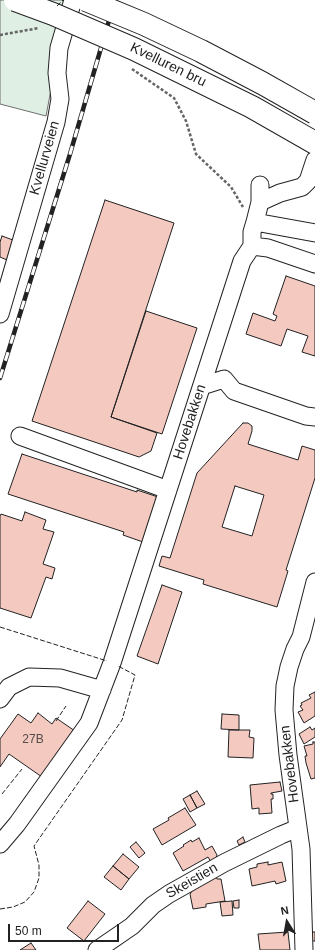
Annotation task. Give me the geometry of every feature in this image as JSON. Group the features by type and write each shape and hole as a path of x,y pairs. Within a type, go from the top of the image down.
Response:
{"highway":[{"name":"Kvelluren bru","path":"15,0 53,14 141,52 252,107 315,143"},
{"name":"Kvelluren bru","path":"86,0 144,24 201,51 315,113"}],"street":[{"name":"Kvellurveien","path":"0,314 56,122 60,99 58,73 59,48 73,0"},
{"path":"260,202 280,193 302,187 308,181 315,160"},
{"path":"260,185 260,202 252,232 252,246 268,248 315,264"},
{"path":"255,222 315,233"},
{"name":"Hovebakken","path":"0,844 17,824 88,723 102,690 242,261 252,246"},
{"path":"202,386 224,379 234,391 306,416 315,417"},
{"path":"20,436 168,490"},
{"name":"Hovebakken","path":"304,950 301,850 284,710 285,686 289,666 301,636 310,626 315,582"},
{"path":"0,699 9,687 29,677 60,678 102,690"},
{"name":"Skeistien","path":"97,950 132,926 153,905 170,894 245,852 281,834 298,828"}],"path":[{"path":"0,35 53,26 64,30"},
{"path":"131,69 174,98 186,121 196,154 231,187 255,222"}],"green space":[{"path":"0,0 68,0 46,116 0,104"}],"building":[{"path":"105,200 174,223 111,417 157,433 151,451 139,457 32,421"},
{"path":"2,236 13,240 7,260 0,257 0,242"},
{"path":"286,276 315,286 315,356 302,352 308,336 287,329 281,346 246,334 253,313 275,321 277,316 273,314"},
{"path":"146,311 197,328 162,434 111,417"},
{"path":"243,423 248,423 252,426 248,444 298,460 302,446 315,450 315,478 286,570 288,571 277,607 203,584 204,580 159,566 162,556 170,558 197,473","holes":["235,486 264,495 252,536 222,527"]},
{"path":"22,454 137,492 137,490 158,497 143,542 123,535 124,532 8,494"},
{"path":"25,512 46,520 43,529 54,532 43,564 55,568 52,579 46,577 31,618 0,608 0,516 1,514 22,521"},
{"path":"162,585 182,592 158,664 137,656"},
{"path":"315,692 315,716 304,723 298,712 303,710 300,706 302,705 301,703 311,698 309,695"},
{"path":"38,713 52,724 56,718 75,731 42,777 9,754 0,767 0,739 18,714 31,723"},
{"path":"222,714 239,715 239,730 221,729"},
{"path":"310,727 312,730 315,728 315,737 304,744 299,734"},
{"path":"229,730 250,730 249,737 254,738 253,758 228,757"},
{"path":"313,742 315,742 315,778 311,779 306,763 305,756 307,756 304,746 313,744"},
{"path":"280,782 282,791 271,793 273,794 273,799 271,799 272,813 259,814 259,808 252,809 250,785"},
{"path":"197,791 205,804 197,808 190,795"},
{"path":"190,795 197,808 190,812 183,799"},
{"path":"185,808 196,825 162,845 153,829 169,820 168,818"},
{"path":"243,837 245,842 239,845 237,841"},
{"path":"199,838 205,850 212,846 217,855 216,859 211,862 208,857 183,871 173,853 191,840 192,842"},
{"path":"136,842 145,853 139,858 130,847"},
{"path":"123,854 139,867 129,879 113,866"},
{"path":"268,862 268,865 282,862 286,881 276,884 275,881 252,886 249,869 257,867 257,864"},
{"path":"113,866 129,879 121,890 104,877"},
{"path":"216,876 217,879 221,879 225,901 206,904 206,907 193,909 190,894 197,884"},
{"path":"239,900 239,908 234,908 233,901"},
{"path":"88,901 105,914 84,941 67,928"},
{"path":"232,901 233,915 222,916 220,902"},
{"path":"288,932 290,950 260,950 258,934"},
{"path":"311,932 315,932 315,941 311,941"},
{"path":"31,943 36,950 20,950"}],"railway":[{"path":"0,378 70,154 115,0"}],"fence":[{"path":"57,6 63,0"},
{"path":"0,627 107,661"},
{"path":"0,909 13,907 25,902 34,892 39,878 39,865 34,846 122,720 135,675 118,666"},
{"path":"56,721 66,706"},
{"path":"2,794 22,769"}]}
